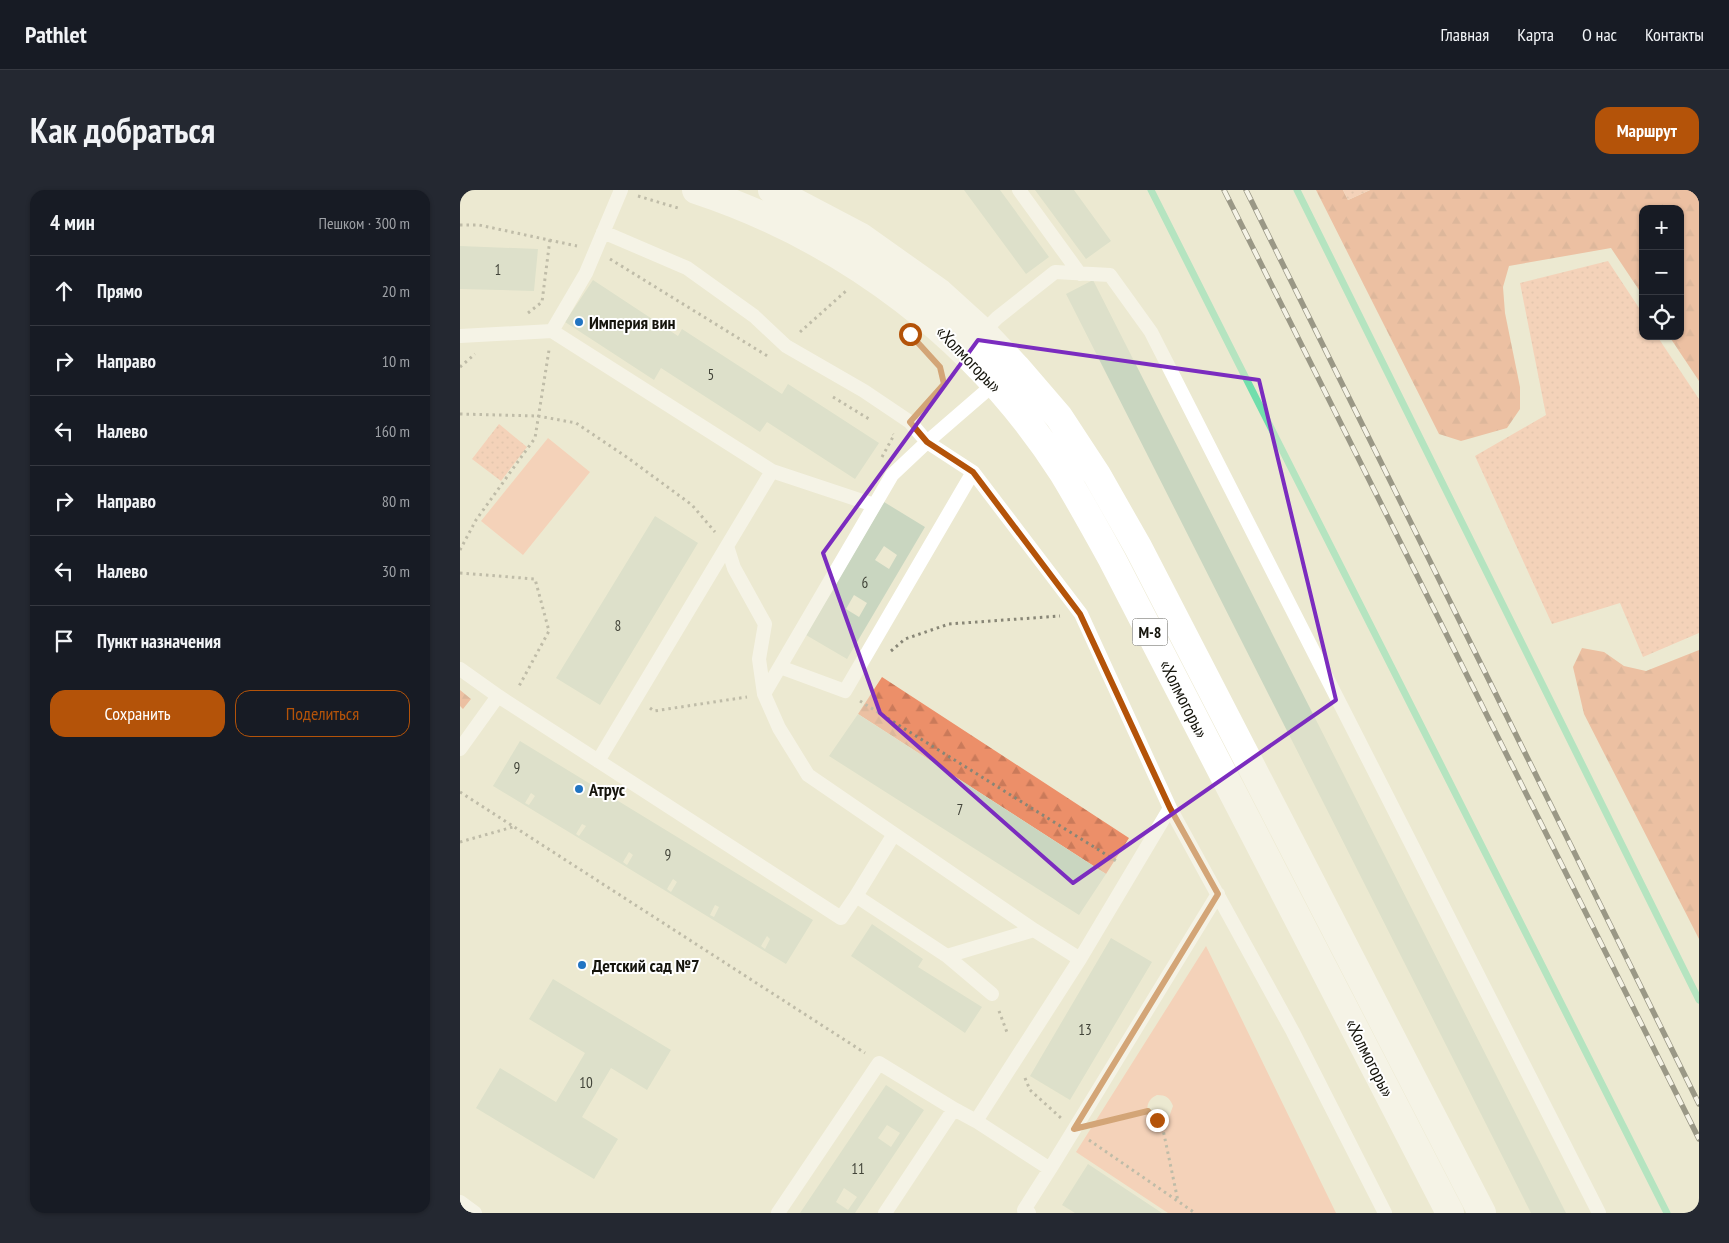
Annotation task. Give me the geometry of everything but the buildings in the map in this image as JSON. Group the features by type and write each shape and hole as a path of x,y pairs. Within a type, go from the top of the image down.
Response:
{"highway":[{"name":"«Холмогоры»","path":"772,190 862,237 940,293 983,332 1016,367 1058,417 1097,475 1129,531 1482,1213"},
{"name":"«Холмогоры»","path":"691,201 727,200 770,218 859,267 895,292 935,324 994,384 1033,431 1062,472 1088,515 1450,1213"}],"lane":[{"path":"552,331 586,273 621,190"},
{"path":"1019,190 1080,274"},
{"path":"603,232 687,268 754,316 786,346 864,391 910,422 927,442 973,472 1080,614 1170,808 1293,1032 1385,1213"},
{"path":"983,332 997,318 1055,272 1110,275 1151,332 1599,1213"},
{"path":"460,336 552,331 772,470 874,505"},
{"path":"764,694 892,475 994,384"},
{"path":"598,761 772,470"},
{"path":"780,667 845,692 973,472"},
{"path":"727,546 734,568 765,624 759,659 764,694 778,728 808,775 1034,930 1080,959"},
{"path":"460,668 504,700 842,918 894,834"},
{"path":"460,749 504,700"},
{"path":"976,1121 1080,959 1170,808"},
{"path":"1025,1212 1218,894"},
{"path":"856,896 947,956 992,994"},
{"path":"947,956 1034,930"},
{"path":"778,1213 879,1063 1050,1168"},
{"path":"885,1213 954,1109"},
{"path":"460,1202 475,1213"}],"path":[{"path":"621,190 691,201"},
{"path":"461,224 479,225 595,250 774,361"},
{"path":"460,366 542,302 550,239"},
{"path":"786,346 846,290 854,296"},
{"path":"460,550 476,520 535,438 552,331"},
{"path":"910,422 944,384 940,367 934,361"},
{"path":"830,396 870,420"},
{"path":"460,414 538,416 576,423 692,505 727,546"},
{"path":"881,459 894,435 886,430"},
{"path":"460,573 536,579 548,631 504,700"},
{"path":"890,652 905,639 948,624 1080,614"},
{"path":"845,692 1132,872"},
{"path":"635,699 654,711 764,694"},
{"path":"460,792 879,1063"},
{"path":"460,842 514,827"},
{"path":"992,994 1030,1090 1074,1129 1195,1213"},
{"path":"1074,1129 1148,1111 1153,1118 1161,1120 1178,1201"}],"highlighted area":[{"path":"978,340 1259,380 1336,700 1073,883 880,713 823,553"}],"shaded area":[{"path":"1343,190 1370,190 1348,200"},
{"path":"1608,261 1639,308 1639,340 1660,340 1699,399 1699,633 1643,657 1620,603 1552,624 1475,456 1546,415 1520,283"},
{"path":"499,424 527,447 501,481 472,459"},
{"path":"548,438 590,472 523,555 481,521"},
{"path":"1206,946 1336,1213 1168,1213 1076,1152","holes":["1160,1095 1165,1096 1173,1106 1169,1117 1156,1120 1149,1114 1147,1109 1151,1099"]}],"green space":[{"path":"1316,190 1343,190 1348,200 1370,190 1699,190 1699,381 1672,340 1684,340 1684,205 1639,205 1639,290 1611,248 1509,266 1503,287 1505,313 1520,387 1520,409 1507,428 1461,441 1439,434"},
{"path":"1582,648 1604,652 1624,666 1646,671 1699,650 1699,939 1584,714 1573,667"},
{"path":"882,677 1129,838 1106,874 858,714"},
{"path":"460,690 471,699 463,709 460,706"}],"waterway":[{"path":"1151,190 1667,1213"},
{"path":"1297,190 1699,1000"}],"railway":[{"path":"1224,190 1699,1139"},
{"path":"1246,190 1699,1104"}],"place":[{"name":"Империя вин","path":"579,322"},
{"name":"Атрус","path":"579,789"},
{"name":"Детский сад №7","path":"582,965"}],"route":[{"path":"910,334 940,367 944,384 910,422 927,442 973,472 1080,614 1170,808 1218,894 1074,1129 1148,1111 1157,1120"}]}
